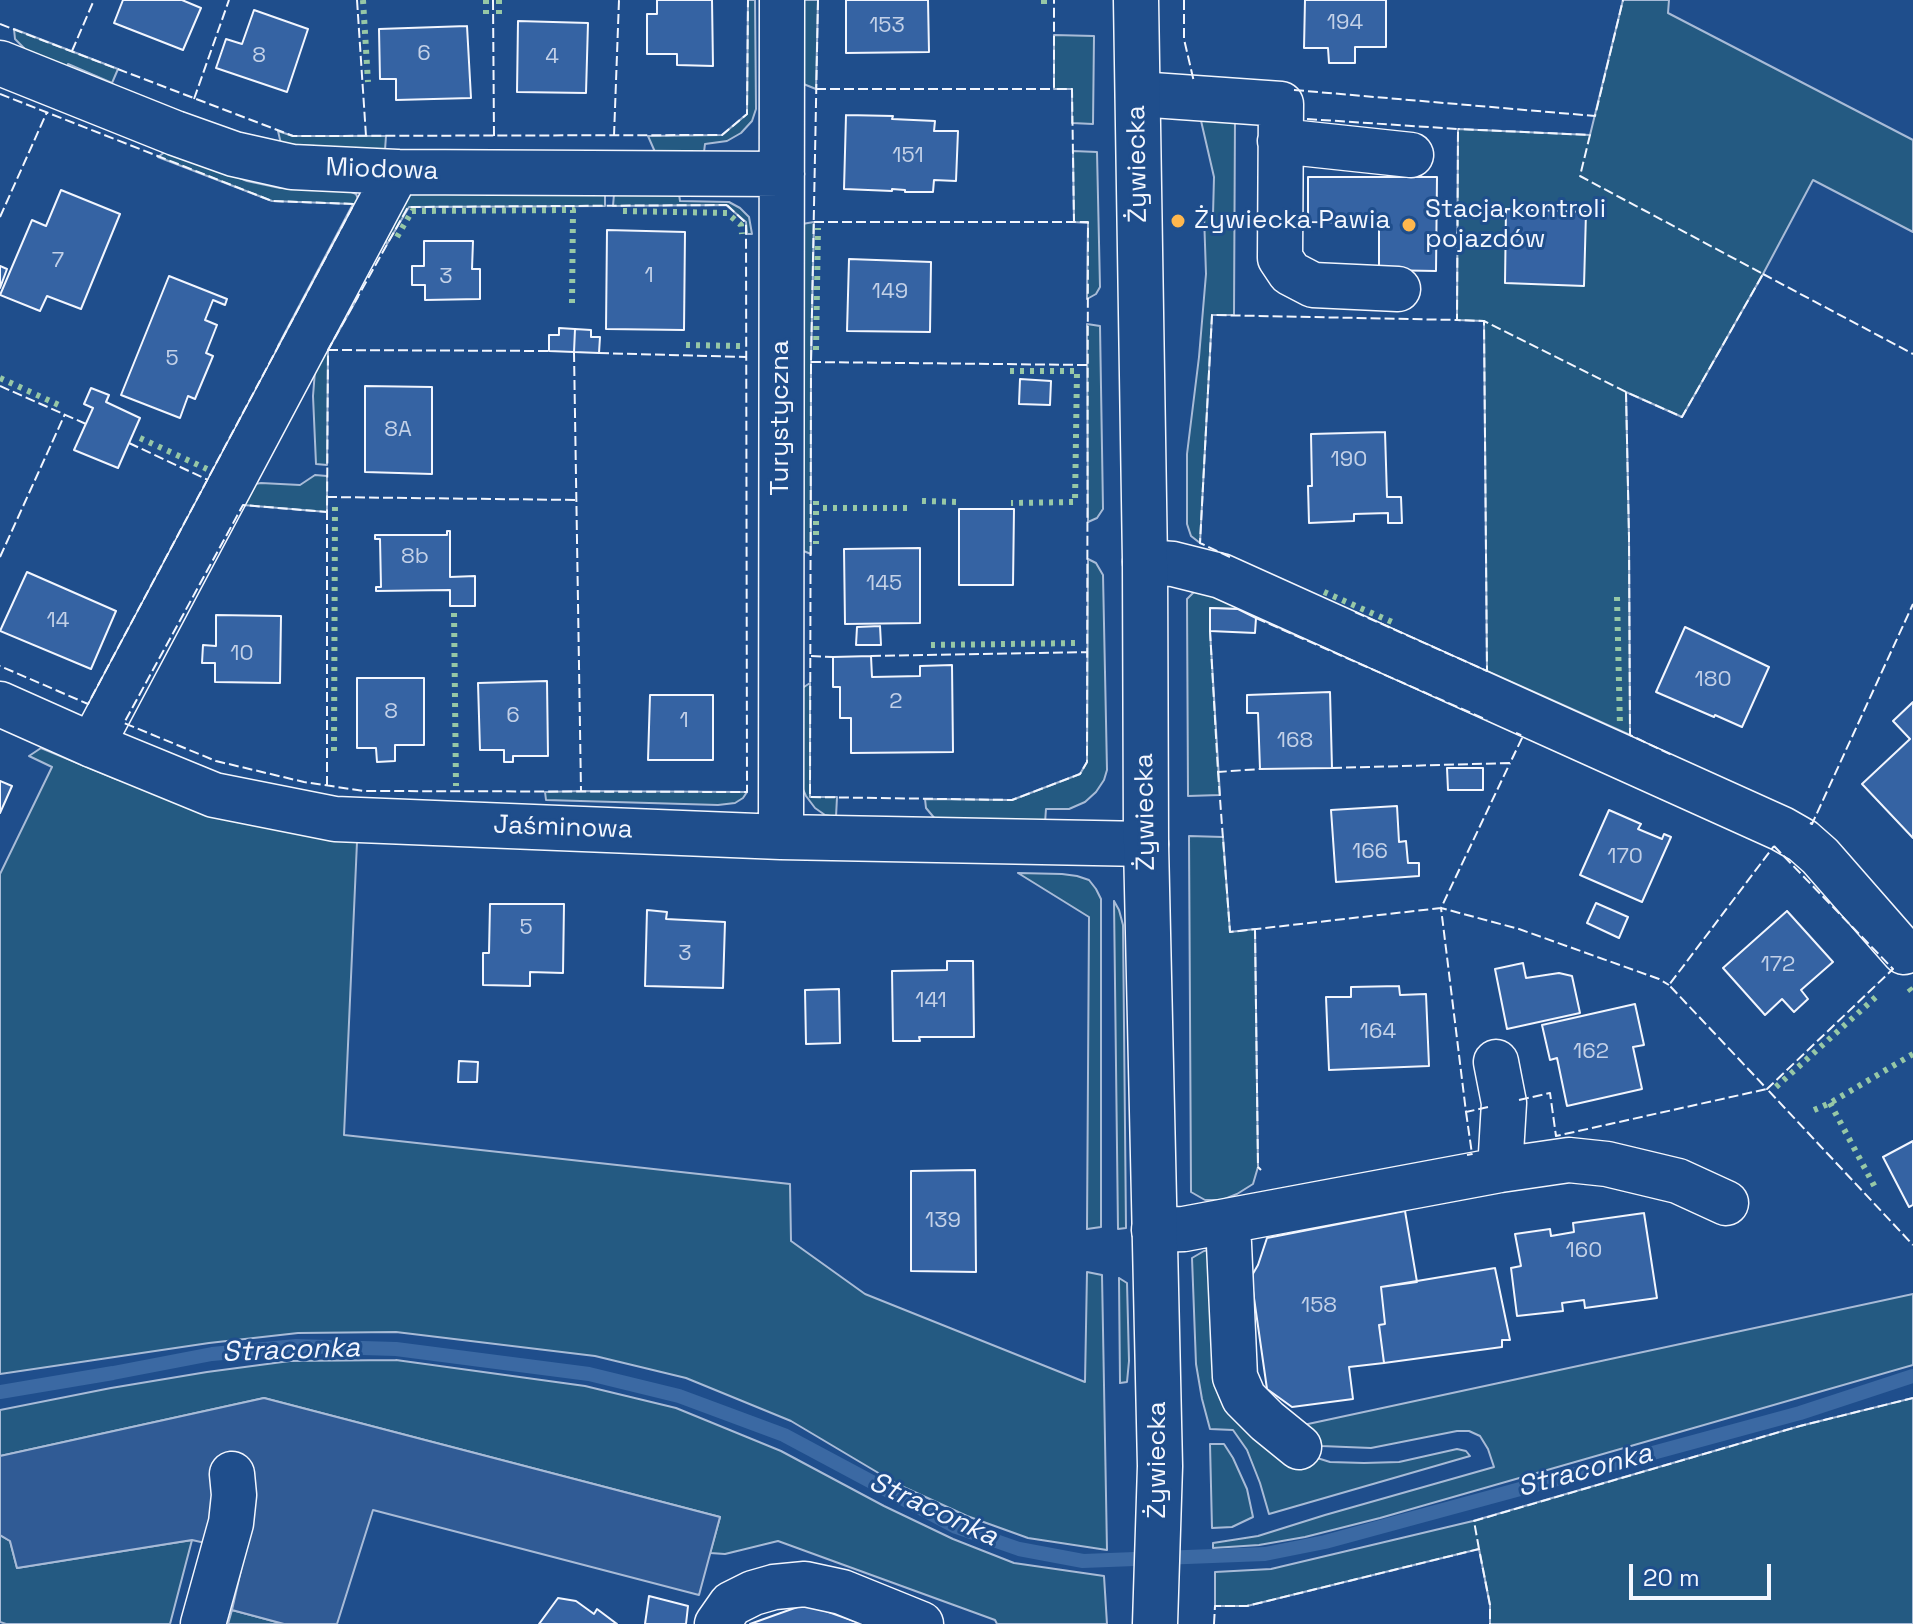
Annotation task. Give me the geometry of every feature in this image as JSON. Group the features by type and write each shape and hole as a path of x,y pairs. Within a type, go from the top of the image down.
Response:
{"street":[{"name":"Turystyczna","path":"781,837 782,0"},
{"name":"Żywiecka","path":"1136,0 1146,844 1160,1466 1155,1624"},
{"name":"Miodowa","path":"0,63 175,133 234,154 292,167 397,172 782,174"},
{"path":"1138,94 1281,104 1280,258 1290,273 1313,285 1398,289"},
{"path":"1280,141 1411,155"},
{"path":"92,745 397,172"},
{"path":"1145,562 1173,564 1221,576 1782,829 1820,856 1904,952"},
{"name":"Jaśminowa","path":"0,704 214,795 335,819 781,837 1146,844"},
{"path":"1496,1062 1504,1103 1500,1170"},
{"path":"1154,1230 1184,1229 1238,1220 1500,1170 1569,1160 1607,1164 1678,1181 1726,1203"},
{"path":"1272,1181 1238,1220 1235,1377 1244,1398 1299,1447"},
{"path":"203,1624 231,1523 234,1495 232,1474"},
{"path":"717,1624 731,1604 753,1593 805,1584 842,1592 921,1624"}],"shaded area":[{"path":"748,0 755,0 756,109 752,121 741,133 727,141 705,144 704,152 655,152 648,136 722,135 747,114"},
{"path":"802,0 818,0 816,89 801,83"},
{"path":"1623,0 1669,0 1668,13 1913,140 1913,232 1813,180 1682,417 1626,392 1630,735 1487,671 1484,321 1457,320 1458,129 1590,135"},
{"path":"14,29 118,69 112,83 68,64 67,69 31,55 15,39"},
{"path":"1054,35 1094,36 1093,124 1072,123 1072,89 1054,89"},
{"path":"1199,112 1235,114 1234,315 1212,315 1200,543 1191,536 1187,524 1187,454 1206,274 1204,215 1213,215 1214,177"},
{"path":"278,131 293,136 386,136 385,150 281,144"},
{"path":"169,149 247,181 280,188 349,191 356,194 359,201 295,335 278,346 353,204 272,201 158,157"},
{"path":"1073,151 1097,152 1100,287 1096,294 1087,299 1088,223 1074,222"},
{"path":"406,194 605,194 605,206 409,207 387,244 381,232"},
{"path":"614,194 679,194 680,201 729,202 749,217 752,234 747,234 746,222 726,205 613,206"},
{"path":"814,222 811,554 801,550 802,224"},
{"path":"349,292 358,297 328,350 327,465 316,464 313,396 316,358"},
{"path":"1087,324 1100,326 1103,509 1097,518 1088,522"},
{"path":"315,475 327,476 327,512 243,505 249,485 300,485"},
{"path":"1088,559 1096,563 1103,575 1107,770 1104,780 1085,802 1069,809 1046,809 1045,823 936,820 926,808 925,799 1012,800 1080,774 1087,762"},
{"path":"1195,591 1205,592 1304,632 1304,639 1238,609 1210,608 1220,795 1188,796 1187,599"},
{"path":"810,683 810,797 837,797 836,817 825,815 815,808 801,785 801,689"},
{"path":"41,748 116,779 235,818 297,833 357,842 344,1135 790,1184 791,1241 865,1294 1085,1382 1087,1272 1102,1275 1107,1550 1028,1538 967,1516 897,1484 791,1421 686,1378 595,1356 396,1332 298,1333 0,1374 0,874 52,767 29,756"},
{"path":"545,792 747,792 735,803 718,805 546,800"},
{"path":"1189,836 1223,837 1230,932 1255,929 1258,1167 1253,1184 1222,1200 1205,1200 1191,1192"},
{"path":"1018,873 1077,876 1089,880 1101,899 1101,1227 1087,1229 1089,917"},
{"path":"1114,901 1123,925 1126,1228 1118,1229"},
{"path":"1213,1249 1215,1326 1298,1452 1330,1462 1364,1463 1399,1462 1457,1449 1466,1451 1470,1456 1269,1514 1247,1450 1233,1430 1210,1429 1202,1399 1196,1364 1192,1258"},
{"path":"1119,1278 1127,1283 1129,1361 1127,1382 1120,1383"},
{"path":"1913,1294 1913,1365 1380,1518 1305,1537 1259,1545 1213,1548 1213,1543 1258,1536 1494,1467 1480,1436 1469,1431 1371,1448 1321,1446 1303,1437 1294,1427"},
{"path":"396,1360 585,1386 676,1408 781,1451 884,1506 953,1539 1014,1563 1104,1576 1107,1624 997,1624 995,1620 778,1541 725,1554 710,1553 720,1517 264,1398 0,1456 0,1410 111,1388 290,1361"},
{"path":"264,1398 720,1517 699,1595 373,1510 337,1624 284,1624 232,1610 245,1552 192,1540 17,1568 10,1541 0,1535 0,1456"},
{"path":"1913,1398 1913,1624 1490,1624 1490,1605 1479,1549 1247,1606 1215,1606 1215,1572 1271,1569 1473,1521 1800,1426"},
{"path":"1210,1444 1224,1444 1247,1489 1253,1517 1232,1527 1212,1528"},
{"path":"0,1535 10,1541 17,1568 192,1540 170,1624 6,1624 0,1622"},
{"path":"232,1610 284,1624 228,1624"}],"building":[{"path":"123,0 182,0 201,8 183,50 114,23"},
{"path":"657,0 712,0 713,66 677,65 677,54 647,54 647,14 657,14"},
{"path":"846,0 928,0 929,52 846,53"},
{"path":"1305,0 1386,0 1386,47 1355,47 1355,63 1329,63 1328,48 1304,48"},
{"path":"254,10 308,29 287,92 216,68 226,39 242,44"},
{"path":"518,21 588,23 586,93 517,92"},
{"path":"467,26 471,98 396,100 396,79 380,79 379,29"},
{"path":"846,115 935,121 934,131 958,131 956,181 934,180 933,192 844,189"},
{"path":"1308,177 1437,177 1436,271 1379,270 1379,223 1308,222"},
{"path":"61,190 120,214 81,309 47,296 40,311 0,295 32,220 46,226"},
{"path":"1506,209 1586,212 1584,286 1505,283"},
{"path":"607,230 685,232 684,330 606,329"},
{"path":"424,241 473,241 472,269 480,269 480,299 425,300 425,285 412,285 412,266 424,266"},
{"path":"849,259 931,262 930,332 847,331"},
{"path":"0,266 7,269 0,288"},
{"path":"169,276 227,299 225,305 213,300 205,320 217,325 206,353 213,356 195,399 188,396 180,418 121,395"},
{"path":"559,328 575,329 574,352 549,351 549,335 559,335"},
{"path":"575,329 591,330 591,337 600,337 599,353 574,352"},
{"path":"1020,379 1051,381 1050,405 1019,404"},
{"path":"365,386 432,387 432,474 365,472"},
{"path":"91,388 109,395 106,402 140,418 118,468 74,450 93,408 84,404"},
{"path":"1385,432 1387,497 1401,497 1402,523 1388,523 1388,513 1354,514 1354,521 1309,523 1311,434"},
{"path":"959,509 1014,509 1013,585 959,585"},
{"path":"450,531 450,577 475,576 475,606 450,606 450,590 376,591 376,587 381,587 380,539 375,539 375,535 447,535"},
{"path":"920,548 920,623 845,624 844,549"},
{"path":"27,572 116,611 91,669 0,631"},
{"path":"1210,608 1238,609 1256,618 1255,633 1210,631"},
{"path":"216,615 281,616 280,683 215,682 215,663 202,663 203,645 216,646"},
{"path":"880,626 881,645 856,645 857,627"},
{"path":"1685,627 1769,667 1742,727 1656,692"},
{"path":"871,656 872,677 920,676 920,666 952,665 953,752 851,753 851,718 840,718 840,687 833,687 833,657"},
{"path":"357,678 424,678 424,745 395,745 395,761 377,762 376,748 357,748"},
{"path":"547,681 548,756 513,756 513,762 504,762 504,750 480,750 478,683"},
{"path":"1330,692 1332,768 1260,769 1258,713 1247,713 1247,695"},
{"path":"650,695 713,695 713,760 648,760"},
{"path":"1913,702 1913,838 1862,784 1910,739 1893,721"},
{"path":"1447,768 1483,768 1483,790 1448,790"},
{"path":"0,781 12,786 0,813"},
{"path":"1397,806 1399,842 1406,841 1408,863 1419,863 1419,876 1336,882 1331,810"},
{"path":"1609,810 1641,824 1638,829 1662,839 1664,834 1671,837 1642,902 1580,875"},
{"path":"1596,903 1628,917 1619,938 1587,923"},
{"path":"490,904 564,904 563,973 530,972 530,986 483,985 483,953 489,953"},
{"path":"647,910 667,912 666,919 725,922 723,988 645,986"},
{"path":"1787,911 1833,962 1801,990 1808,999 1794,1012 1782,999 1765,1015 1723,968"},
{"path":"947,961 973,961 974,1037 919,1037 920,1041 893,1041 892,971 947,970"},
{"path":"1523,963 1526,978 1559,973 1572,976 1580,1013 1507,1029 1495,969"},
{"path":"1399,986 1400,995 1426,994 1429,1066 1329,1070 1326,997 1351,997 1351,987"},
{"path":"839,989 840,1043 806,1044 805,990"},
{"path":"1635,1004 1644,1045 1633,1047 1642,1089 1567,1106 1557,1058 1550,1060 1542,1025"},
{"path":"459,1061 478,1062 477,1082 458,1082"},
{"path":"1913,1141 1913,1205 1909,1207 1883,1157"},
{"path":"975,1170 976,1272 911,1271 911,1171"},
{"path":"1405,1211 1417,1282 1381,1287 1385,1324 1379,1325 1384,1363 1349,1367 1353,1399 1292,1407 1267,1389 1251,1277 1267,1238"},
{"path":"1644,1213 1657,1298 1585,1308 1584,1300 1562,1303 1563,1311 1517,1316 1511,1268 1521,1266 1515,1234 1550,1229 1551,1236 1574,1232 1573,1223"},
{"path":"1495,1268 1510,1340 1502,1340 1502,1347 1384,1363 1379,1325 1385,1324 1381,1287"},
{"path":"649,1596 688,1606 686,1624 645,1624"},
{"path":"558,1598 576,1601 594,1614 597,1609 617,1624 539,1624"},
{"path":"806,1604 862,1624 750,1624"}],"waterway":[{"name":"Straconka","path":"0,1392 212,1354 296,1346 396,1349 589,1374 679,1396 784,1435 956,1527 1019,1549 1083,1561 1265,1554 1325,1542 1800,1413 1913,1376"}],"hedge":[{"path":"363,0 368,82"},
{"path":"486,0 486,15"},
{"path":"499,0 499,16"},
{"path":"1044,0 1044,8"},
{"path":"397,237 412,211 573,210 572,303"},
{"path":"623,211 727,213 741,225 742,234"},
{"path":"816,350 818,228"},
{"path":"686,345 740,346"},
{"path":"1010,371 1077,371 1075,502 1011,503"},
{"path":"0,378 61,406"},
{"path":"140,438 207,469"},
{"path":"334,751 335,501"},
{"path":"816,501 816,544"},
{"path":"922,501 960,502"},
{"path":"823,508 912,508"},
{"path":"1324,592 1392,622"},
{"path":"1617,597 1620,727"},
{"path":"454,613 456,786"},
{"path":"931,645 1080,643"},
{"path":"1909,988 1913,993"},
{"path":"1776,1087 1877,996"},
{"path":"1814,1110 1913,1054"},
{"path":"1830,1103 1877,1191"}],"fence":[{"path":"72,51 94,0"},
{"path":"194,99 229,0"},
{"path":"357,0 366,136"},
{"path":"493,0 494,136"},
{"path":"614,136 619,0"},
{"path":"0,24 293,136 722,135 747,114 748,0"},
{"path":"818,0 811,362 810,797 1012,800 1080,774 1087,762 1088,222 1074,222 1072,89 1054,89 1054,0"},
{"path":"1184,0 1184,39 1194,82"},
{"path":"1294,90 1595,116 1623,0"},
{"path":"816,89 1054,89"},
{"path":"0,94 272,201 354,204 88,704 0,666"},
{"path":"0,217 47,112"},
{"path":"1307,119 1458,129 1457,320 1484,321 1682,417 1763,274 1580,176 1590,135 1458,129"},
{"path":"727,205 746,223 747,792 364,791 304,782 216,761 124,723 243,505 327,512 328,350 408,207 727,205"},
{"path":"814,222 1074,222"},
{"path":"1763,274 1913,354"},
{"path":"1230,557 1200,543 1212,315 1457,320"},
{"path":"1355,612 1487,671 1484,321"},
{"path":"328,350 549,351"},
{"path":"574,352 581,791"},
{"path":"599,353 746,357"},
{"path":"811,362 1088,365"},
{"path":"0,386 86,424"},
{"path":"1626,392 1630,735 1674,756"},
{"path":"0,557 65,414"},
{"path":"129,443 208,480"},
{"path":"327,497 576,500"},
{"path":"327,512 327,786"},
{"path":"1810,823 1913,604"},
{"path":"1256,618 1487,720"},
{"path":"1210,631 1218,772 1260,769"},
{"path":"871,656 1088,652"},
{"path":"811,656 833,657"},
{"path":"1332,768 1510,763 1523,736 1516,733"},
{"path":"1218,772 1230,932 1441,908 1510,763"},
{"path":"1774,846 1893,969 1767,1089 1669,985 1774,846"},
{"path":"1488,1107 1466,1112 1441,908 1519,929 1669,985"},
{"path":"1255,929 1258,1167 1261,1170"},
{"path":"1519,1100 1550,1093 1556,1136 1767,1089 1913,1245"},
{"path":"1466,1112 1472,1154 1467,1155"},
{"path":"1479,1549 1474,1521 1800,1426 1913,1398"},
{"path":"1214,1624 1215,1606 1247,1606 1479,1549 1490,1605 1490,1624"}],"place":[{"name":"Żywiecka Pawia","path":"1178,221"},
{"name":"Stacja kontroli pojazdów","path":"1409,225"}]}
